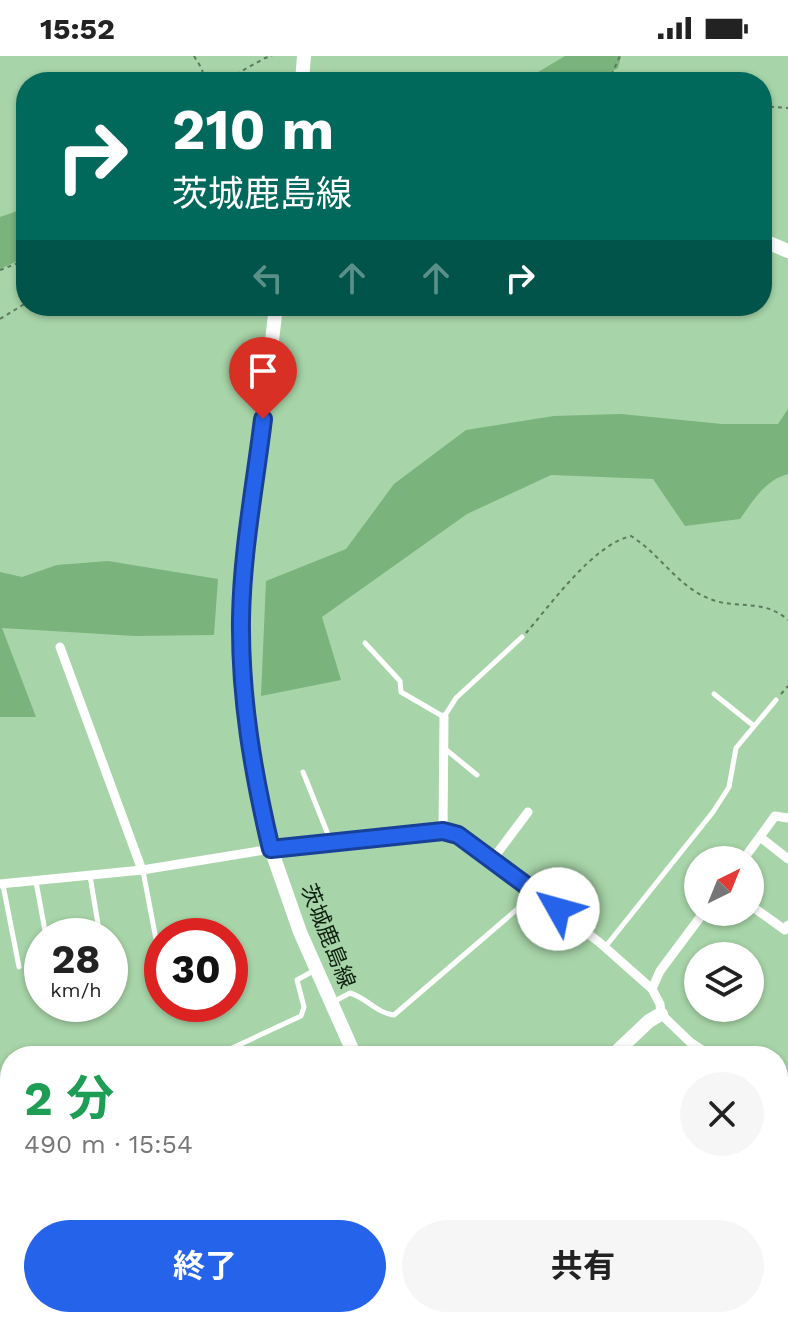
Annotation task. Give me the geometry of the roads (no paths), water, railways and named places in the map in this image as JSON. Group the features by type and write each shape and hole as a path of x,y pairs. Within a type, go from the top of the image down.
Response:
{"main road":[{"name":"茨城鹿島線","path":"275,316 241,621 249,739 271,849 316,970 350,1046"},
{"path":"623,1046 661,1014"}],"street":[{"path":"60,647 142,870"},
{"path":"443,831 444,717"},
{"path":"492,860 528,812"},
{"path":"753,846 775,816 788,818"},
{"path":"1,884 142,870 271,849 443,831 458,835 605,947 652,989 660,1004 661,1014 696,1046"},
{"path":"760,837 788,859"},
{"path":"764,915 785,930 788,925"},
{"path":"652,989 660,971 694,926"}],"lane":[{"path":"365,643 400,681 401,692 444,717 456,698 522,637"},
{"path":"714,694 754,726"},
{"path":"605,947 713,812 729,787 736,748 776,700"},
{"path":"444,748 477,775"},
{"path":"303,772 332,842"},
{"path":"142,870 152,918"},
{"path":"90,876 97,918"},
{"path":"36,882 43,918"},
{"path":"1,884 19,967"},
{"path":"333,1008 350,993 361,996 382,1014 394,1015 537,893"},
{"path":"236,1046 301,1016 304,1007 297,980 316,970"}]}
